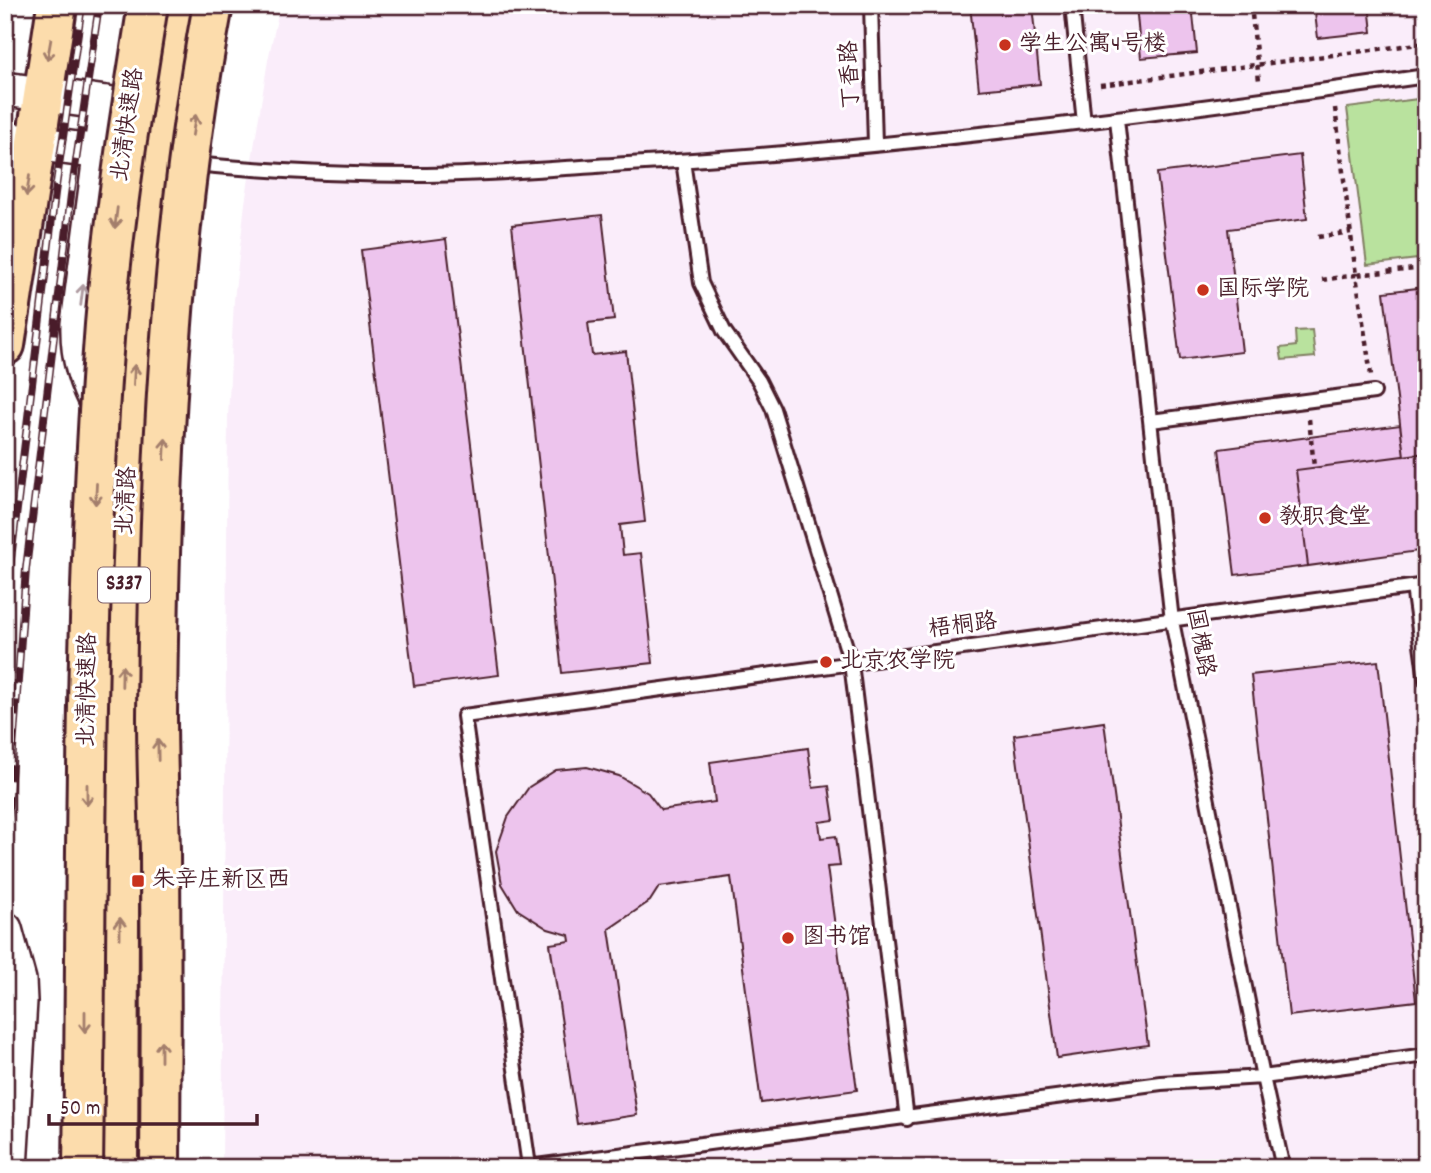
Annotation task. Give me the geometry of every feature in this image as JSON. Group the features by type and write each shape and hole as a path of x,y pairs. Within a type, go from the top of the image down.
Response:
{"main road":[{"path":"5,345 23,92 57,5"},
{"name":"北清快速路","path":"83,1168 87,731 101,393 112,255 148,5"},
{"name":"北清路","path":"118,1168 121,731 136,337 164,160 160,110 176,5"},
{"path":"160,1168 157,719 168,365 183,197 213,5"}],"street":[{"path":"23,92 160,110"},
{"path":"107,103 77,347 89,390 123,457 128,499"},
{"path":"20,142 164,160"},
{"path":"5,929 19,981 20,1002 10,1168"}],"lane":[{"name":"丁香路","path":"871,5 875,144"},
{"path":"1072,5 1084,123"},
{"path":"164,160 222,167 418,175 683,161 1084,123 1426,76"},
{"name":"国槐路","path":"1116,119 1172,621 1283,1168"},
{"path":"683,161 701,283 724,331 758,381 773,409 850,663 907,1119"},
{"path":"1151,421 1374,392"},
{"path":"1419,586 1426,680"},
{"name":"梧桐路","path":"525,1167 464,716 1419,586"},
{"path":"525,1167 907,1119 1161,1083 1263,1077 1426,1055"}],"path":[{"path":"1251,5 1261,100"},
{"path":"1080,87 1426,43"},
{"path":"1333,89 1356,275 1374,392"},
{"path":"1318,237 1351,232"},
{"path":"1322,280 1426,268"},
{"path":"1307,401 1314,467"}],"shaded area":[{"name":"北京农学院","path":"280,5 1426,5 1426,1168 222,1168 228,417 234,300 245,203 268,60"}],"green space":[{"path":"1426,98 1426,258 1367,265 1347,108"},
{"path":"1312,330 1315,357 1282,360 1280,348 1296,346 1295,331"}],"building":[{"name":"学生公寓4号楼","path":"970,5 1032,5 1040,84 979,90"},
{"path":"1136,5 1192,5 1197,53 1141,58"},
{"path":"1314,5 1369,5 1372,32 1318,38"},
{"name":"国际学院","path":"1300,155 1307,219 1228,229 1242,352 1180,360 1157,173"},
{"path":"602,215 614,320 588,323 592,355 626,351 645,522 620,525 623,555 641,553 653,663 562,673 512,225"},
{"path":"446,239 499,675 414,686 361,250"},
{"path":"1426,287 1426,453 1404,456 1384,292"},
{"name":"教职食堂","path":"1400,425 1404,456 1296,470 1308,566 1235,575 1219,449"},
{"path":"1426,453 1426,550 1308,566 1296,470"},
{"path":"1378,661 1416,1001 1289,1016 1251,675"},
{"path":"1104,722 1148,1045 1057,1058 1014,735"},
{"name":"图书馆","path":"808,748 813,788 829,786 834,820 819,822 821,838 836,836 840,866 827,867 857,1090 761,1103 731,877 659,887 650,901 609,929 637,1115 577,1124 550,944 570,941 569,935 548,929 518,910 502,884 496,851 508,817 529,787 556,770 587,767 619,776 648,793 661,810 715,802 710,762"}],"railway":[{"path":"5,631 10,567 55,193 82,5"},
{"path":"5,860 26,569 71,195 99,5"}],"place":[{"name":"学生公寓4号楼","path":"1005,45"},
{"name":"国际学院","path":"1203,290"},
{"name":"教职食堂","path":"1265,518"},
{"name":"北京农学院","path":"826,662"},
{"name":"朱辛庄新区西","path":"138,881"},
{"name":"图书馆","path":"788,938"}]}
